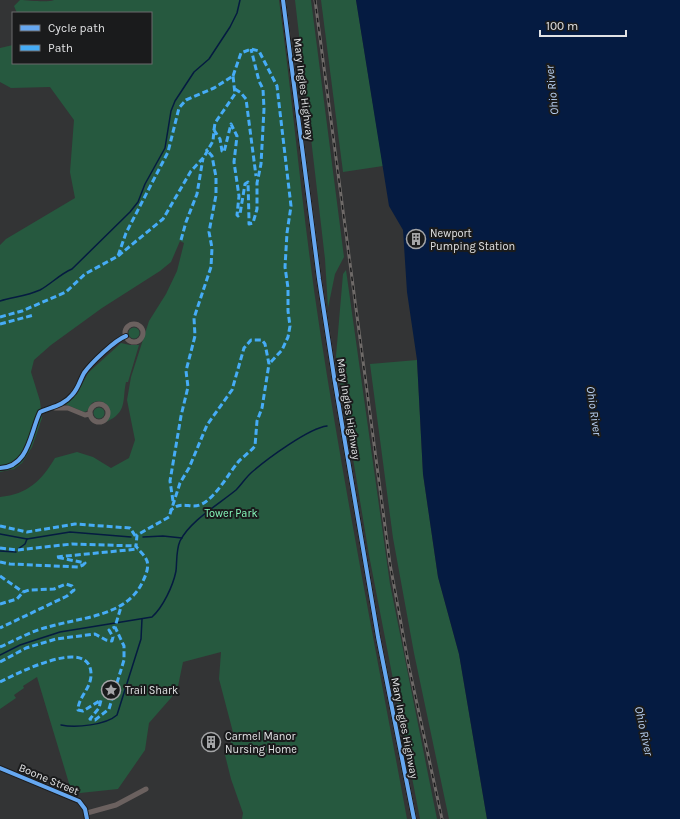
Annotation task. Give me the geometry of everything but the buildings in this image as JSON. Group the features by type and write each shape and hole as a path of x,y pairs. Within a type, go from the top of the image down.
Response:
{"street":[{"name":"Mary Ingles Highway","path":"283,0 319,279 335,383 378,637 414,819"},
{"path":"54,408 72,395 91,364 119,340 126,336"},
{"path":"0,468 15,464 21,458 40,412 54,408 68,408 85,415 90,414"},
{"name":"Boone Street","path":"0,768 79,801 87,813"},
{"path":"87,819 87,813 116,805 146,788"}],"green space":[{"name":"Tower Park","path":"20,0 279,0 320,331 351,514 407,819 242,819 243,813 231,779 225,755 234,736 219,679 221,652 183,662 177,691 149,723 145,750 118,789 80,793 71,790 37,677 23,686 24,688 14,695 16,698 0,709 0,497 18,493 33,485 39,480 55,458 77,452 93,457 111,468 129,458 135,440 127,400 131,377 149,321 166,294 177,271 184,243 180,241 171,262 160,271 102,308 51,345 34,360 31,372 40,401 42,418 32,447 22,463 14,469 0,472 0,245 6,239 75,198 70,172 74,120 50,87 11,88 0,82 0,48 12,45 12,64 152,64 152,12 17,12 14,6"},
{"path":"295,0 311,0 344,257 335,274 328,308 325,259"},
{"path":"321,0 356,0 383,166 343,172"},
{"path":"346,270 390,584 437,819 420,819 369,555 336,356 343,274"},
{"path":"132,328 136,328 138,329 138,337 132,338 129,335 129,331"},
{"path":"121,343 139,345 128,382 126,382 123,405 118,414 106,422 110,410 107,405 102,402 97,401 92,403 87,411 84,412 65,404 77,394 88,373"},
{"path":"417,360 423,474 438,577 459,654 487,819 449,819 414,653 393,538 370,364"},
{"path":"97,408 101,408 103,409 103,417 97,418 94,415 94,411"}],"water":[{"name":"Ohio River","path":"356,0 680,0 680,819 487,819 459,654 438,577 423,474 417,360 407,292 403,230 389,206"}],"waterway":[{"path":"0,301 30,294 40,290 72,269 130,212 138,202 145,184 165,148 171,111 175,101 194,72 209,59 230,27 237,13 240,0"},
{"path":"0,655 20,645 60,632 152,617 160,608 170,590 175,577 177,552 180,541 191,527 205,513 236,490 250,474 288,445 310,432 327,426"},
{"path":"0,534 27,539 70,532 131,537"},
{"path":"143,537 163,536 182,538"},
{"path":"18,549 25,544 27,539"},
{"path":"0,551 16,552"},
{"path":"61,725 90,725 106,721 117,715 141,639 142,619"}],"railway":[{"path":"315,0 390,564 409,667 442,819"}],"marked path":[{"path":"233,76 241,53 251,49 259,51 277,86 291,206 287,233 285,267 288,288 288,311 290,326 288,337 282,350 269,364"},
{"path":"118,256 163,219 191,171 204,157 213,141 214,130 220,139 222,151 224,152 231,124 237,136 234,162 239,196 237,215 238,216 240,214 245,184 248,182 249,224 253,223 257,209 257,183 261,164 264,109 263,89 259,81 251,49"},
{"path":"214,130 215,123 235,94 233,76"},
{"path":"0,317 22,311 66,292 85,274 118,256 126,233 168,152 179,108 186,100 214,88 233,76"},
{"path":"235,89 246,99 256,176"},
{"path":"173,501 170,481 181,416 188,387 186,371 195,336 194,318 211,267 212,248 209,232 216,195 216,177 212,156 206,149"},
{"path":"181,240 197,194 203,158"},
{"path":"0,324 34,315"},
{"path":"0,647 42,629 88,618 115,609 136,593 144,579 148,566 146,559 136,546 137,535 169,517 180,483 189,468 207,425 232,390 244,348 251,340 262,340 265,344 269,364 262,408 257,421 255,446 239,461 213,496 198,506 182,505 178,506 174,508 170,511"},
{"path":"0,526 27,532 75,524 130,528 136,537"},
{"path":"0,548 17,550 72,544 136,546"},
{"path":"0,562 10,564 78,567 85,563 56,557 138,549"},
{"path":"0,576 23,592"},
{"path":"0,604 17,599 23,592 29,590 54,589 66,584 72,586 74,590 67,596 0,628"},
{"path":"0,682 35,666 51,661 66,657 78,658 87,662 91,673 91,678 80,701 78,710 83,711 101,700 99,708 90,719 95,720 109,709 124,660 124,646 115,627 121,607"},
{"path":"0,662 26,648 56,639 95,634 106,640 112,641 113,637 109,630 115,627"}],"cycle path":[{"path":"283,0 319,279 335,383 378,637 414,819"},
{"path":"0,468 10,466 17,462 23,455 31,439 40,412 65,402 74,393 84,373 92,364 110,347 126,336"},
{"path":"0,768 79,801 85,809 87,819"}],"place":[{"name":"Newport Pumping Station","path":"416,239"},
{"name":"Trail Shark","path":"111,690"},
{"name":"Carmel Manor Nursing Home","path":"211,742"}]}
